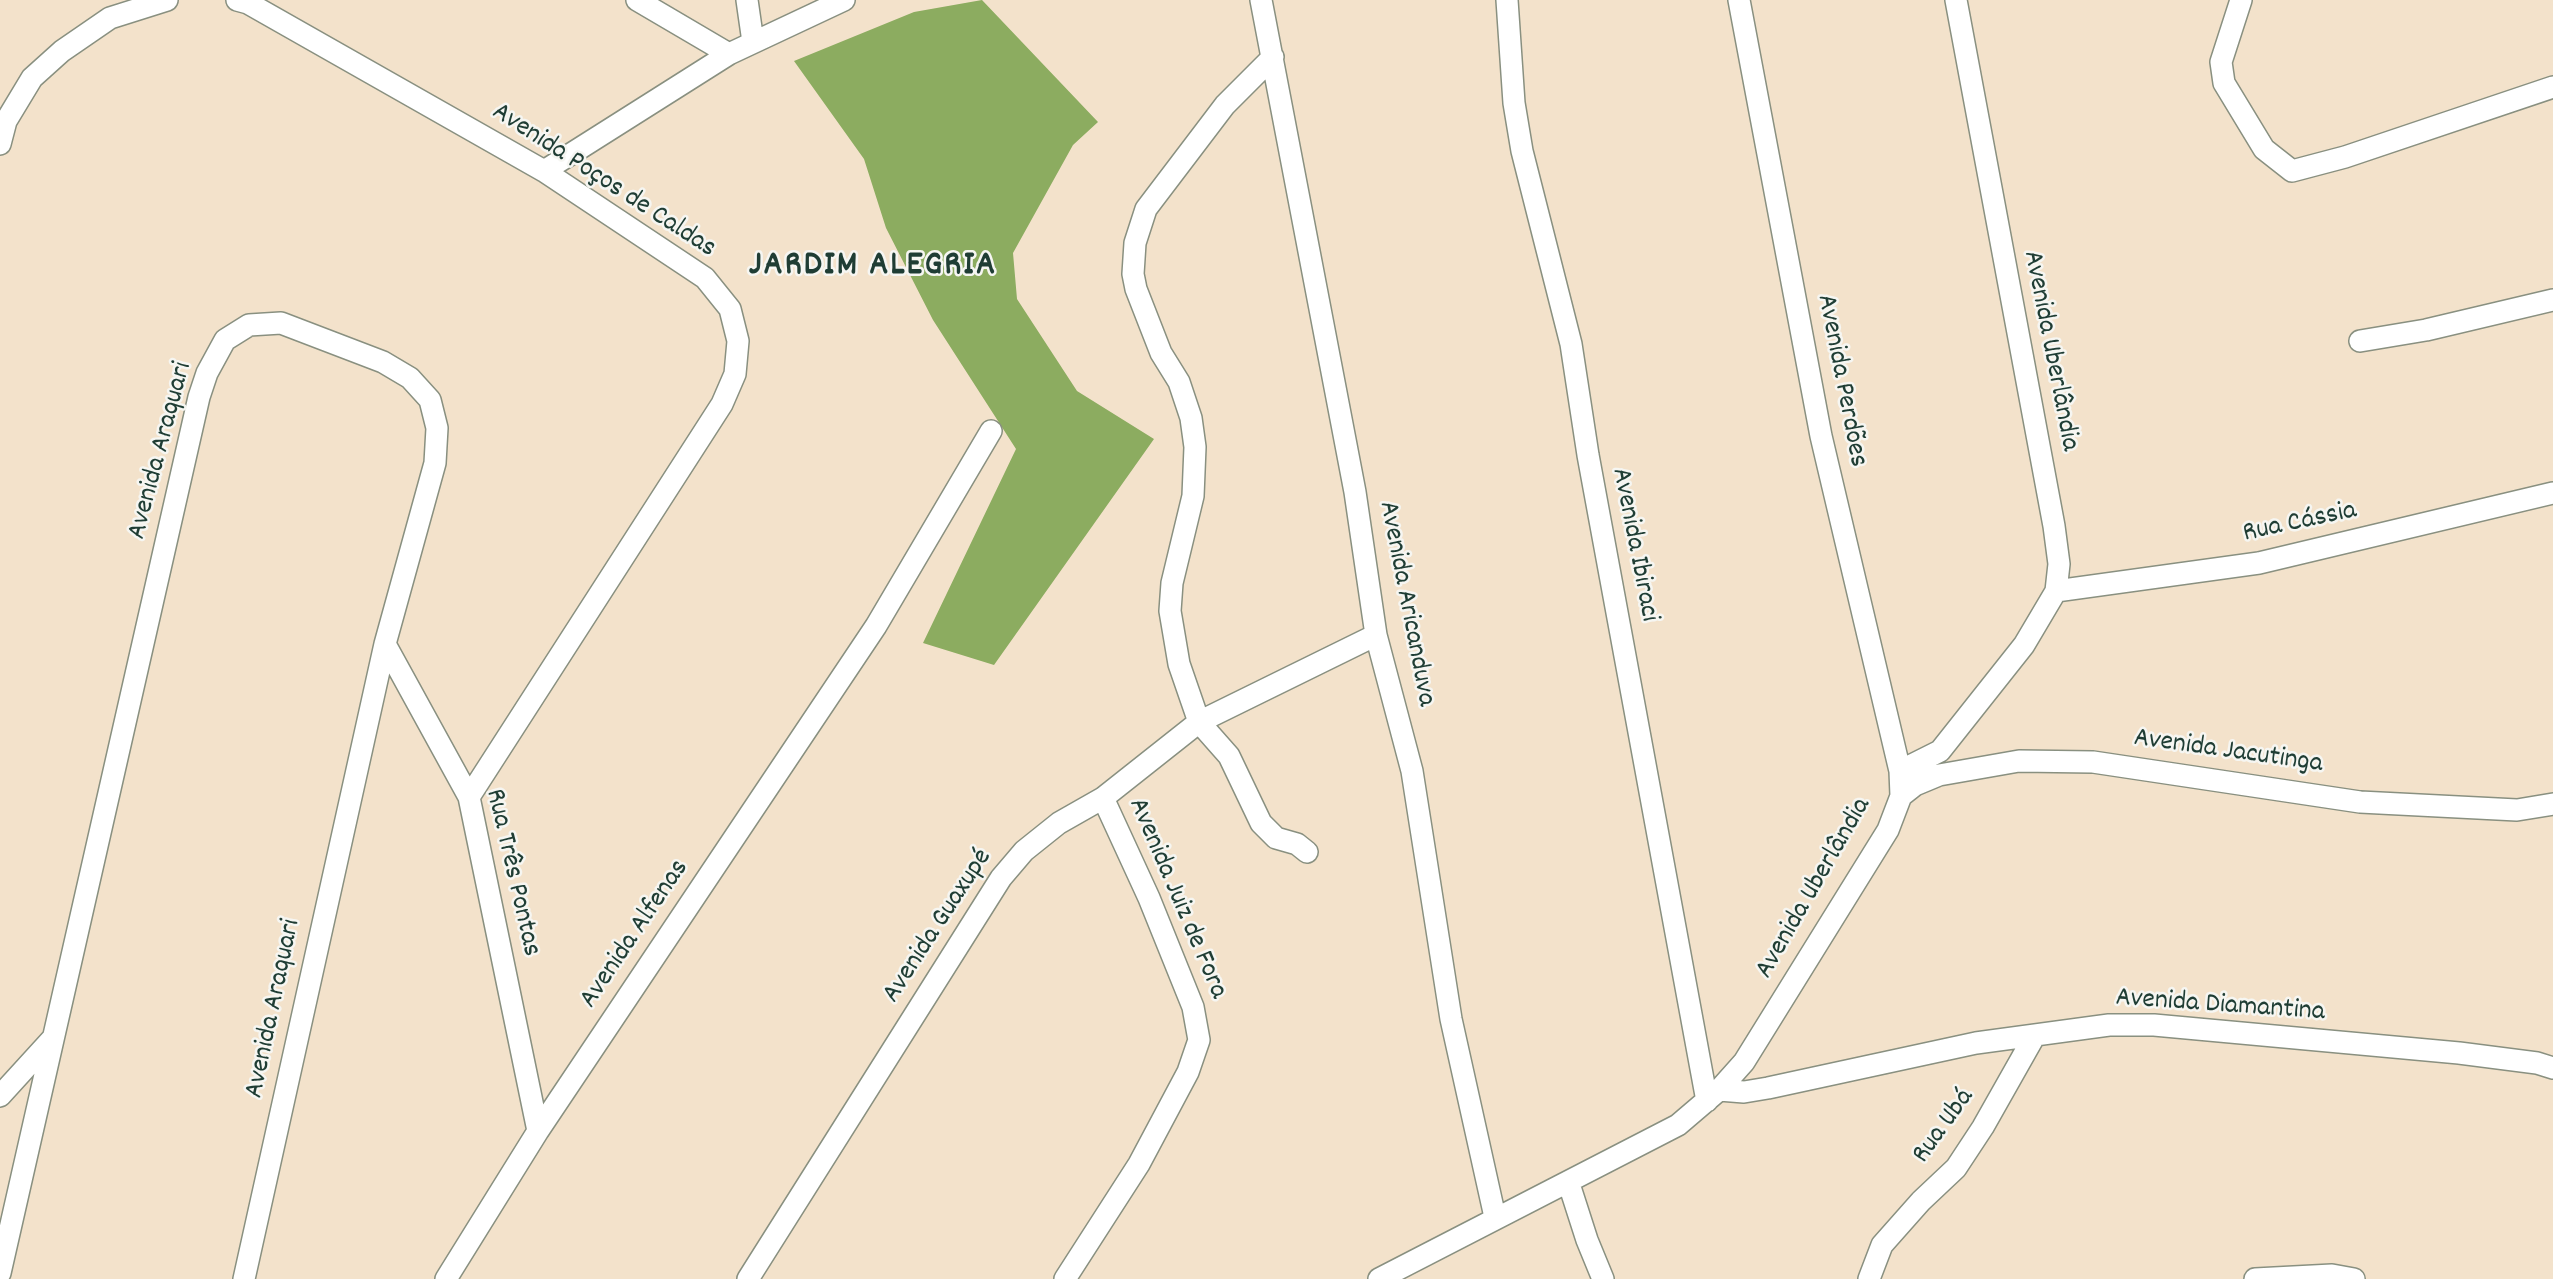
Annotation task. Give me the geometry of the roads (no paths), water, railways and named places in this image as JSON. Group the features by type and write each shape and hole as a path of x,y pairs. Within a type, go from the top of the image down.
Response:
{"street":[{"path":"0,144 6,121 32,78 62,51 110,18 167,0"},
{"name":"Avenida Poços de Caldas","path":"237,0 248,3 544,171 705,278 730,309 738,341 735,374 722,404 469,797"},
{"path":"637,0 729,54"},
{"path":"747,0 753,42"},
{"path":"544,171 729,54 844,0"},
{"name":"Avenida Aricanduva","path":"1261,0 1356,492 1376,635 1412,771 1451,1019 1495,1217"},
{"name":"Avenida Ibiraci","path":"1507,0 1514,103 1522,151 1571,344 1588,455 1713,1096"},
{"name":"Avenida Perdões","path":"1739,0 1821,436 1900,771"},
{"name":"Avenida Uberlândia","path":"1379,1279 1495,1217 1569,1184 1678,1125 1713,1096 1744,1062 1888,830 1901,796 1900,771 1940,751 2024,645 2056,591 2059,564 2054,526 1956,0"},
{"path":"2241,0 2221,62 2224,83 2264,149 2292,170 2345,157 2553,87"},
{"path":"1273,57 1247,80 1182,158 1146,209 1135,243 1136,289 1161,354 1179,382 1191,418 1195,447 1193,496 1172,583 1170,611 1173,643 1199,722 1229,756 1261,823 1276,838 1297,844 1307,852"},
{"path":"2360,341 2426,330 2553,300"},
{"name":"Avenida Araquari","path":"0,1273 199,397 207,373 225,340 248,325 281,323 383,362 410,378 430,400 437,428 435,463 385,644 244,1279"},
{"name":"Avenida Alfenas","path":"446,1279 538,1131 876,626 991,431"},
{"name":"Rua Cássia","path":"2056,591 2259,563 2553,493"},
{"name":"Avenida Guaxupé","path":"748,1279 1001,878 1024,851 1059,823 1103,798 1199,722 1376,635"},
{"name":"Rua Três Pontas","path":"385,644 469,797 538,1131"},
{"name":"Avenida Jacutinga","path":"1901,796 1915,785 1940,775 2019,761 2093,762 2238,781 2360,802 2517,810 2553,804"},
{"name":"Avenida Juiz de Fora","path":"1065,1279 1139,1164 1188,1072 1199,1040 1193,1007 1149,898 1103,798"},
{"name":"Avenida Diamantina","path":"1713,1096 1768,1088 1976,1043 2109,1025 2154,1025 2459,1053 2537,1063 2553,1068"},
{"name":"Rua Ubá","path":"1869,1279 1882,1245 1963,1158 2035,1035"},
{"path":"0,1096 54,1037"},
{"path":"1569,1184 1603,1279"},
{"path":"2255,1279 2332,1275 2354,1279"}],"district":[{"name":"JARDIM ALEGRIA","path":"873,268"}]}
